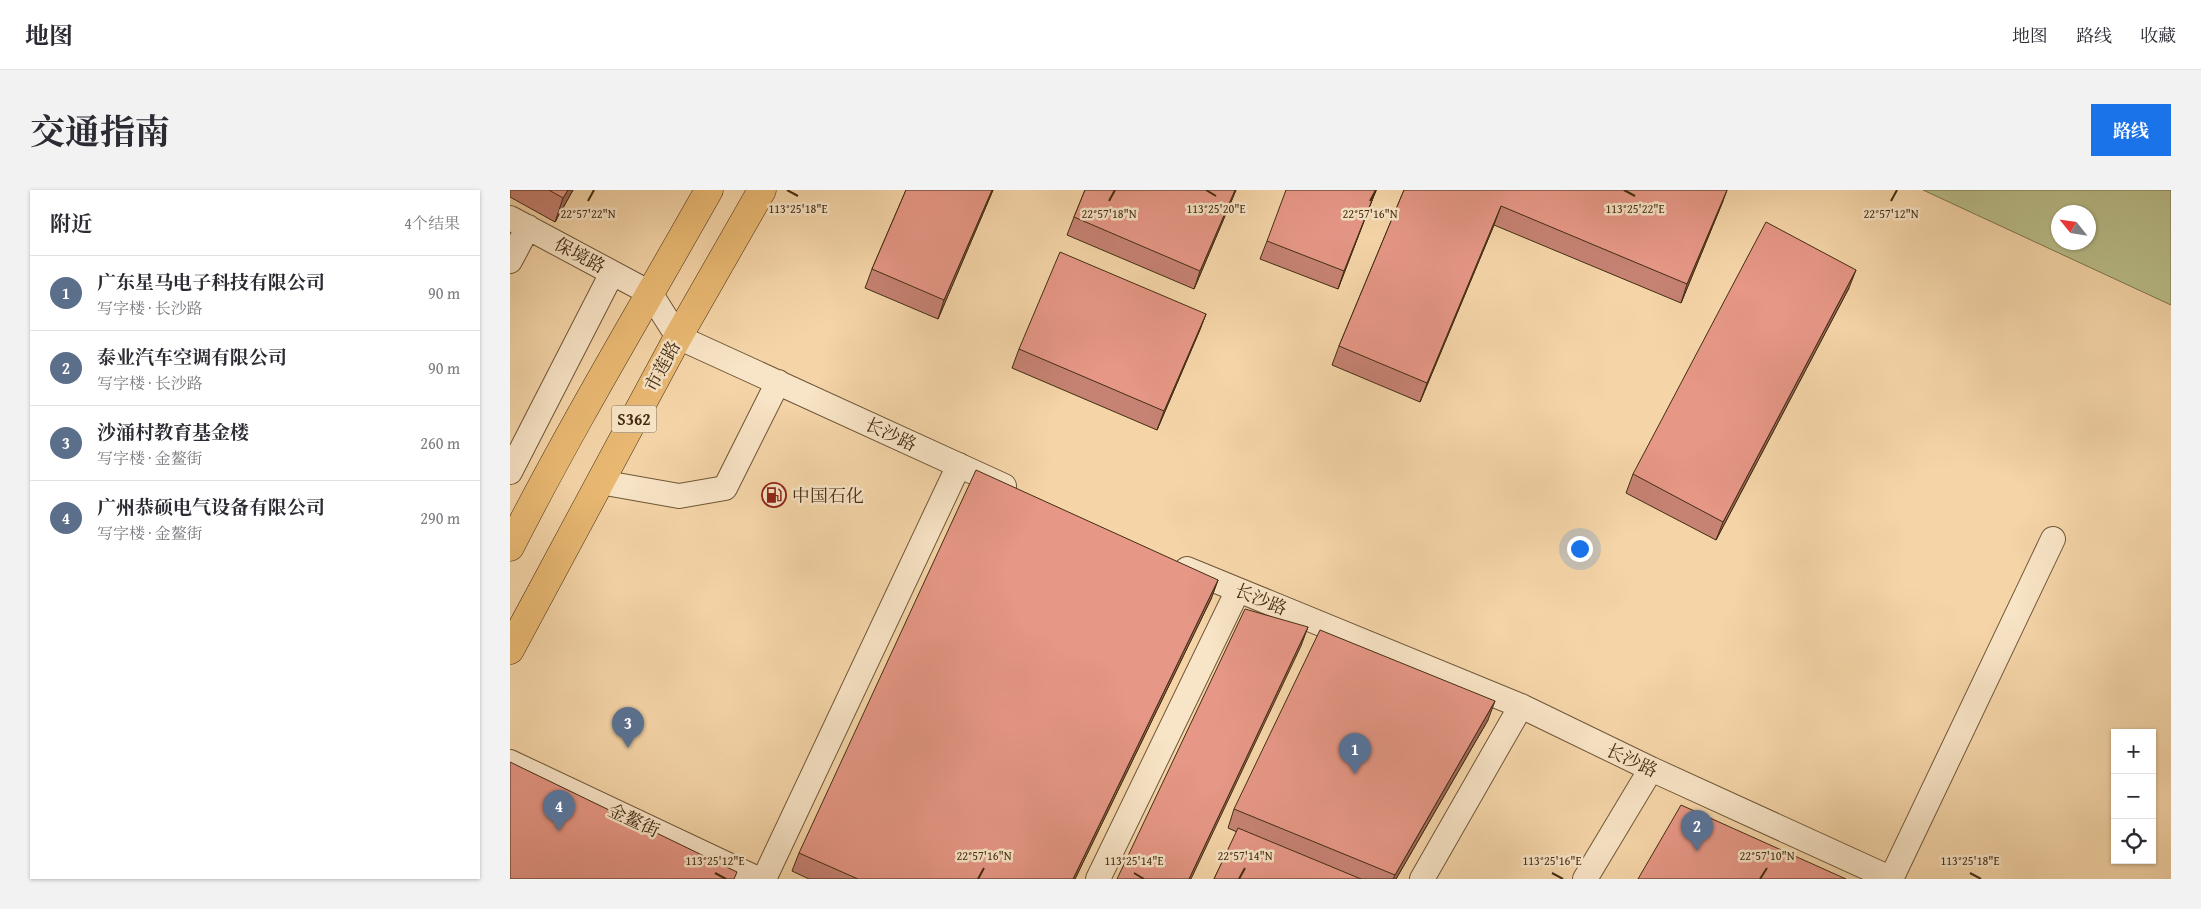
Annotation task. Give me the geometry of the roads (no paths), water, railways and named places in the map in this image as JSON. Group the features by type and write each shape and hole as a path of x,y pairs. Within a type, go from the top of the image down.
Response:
{"main road":[{"name":"S362","path":"510,547 624,336 709,190"},
{"name":"市莲路","path":"510,650 678,337 762,190"}],"street":[{"name":"保境路","path":"519,222 650,293"},
{"path":"510,261 519,222"},
{"path":"510,472 612,273"},
{"path":"650,293 678,337"},
{"name":"长沙路","path":"678,337 1021,494"},
{"path":"600,482 679,496 725,488 778,382"},
{"path":"764,879 959,465"},
{"path":"1892,879 2053,539"},
{"name":"长沙路","path":"1164,559 1521,706 1651,769 1892,879"},
{"path":"1098,879 1238,590"},
{"path":"1422,879 1521,706"},
{"name":"金鳌街","path":"510,762 758,879"},
{"path":"1585,879 1651,769"}],"place":[{"name":"中国石化","path":"774,495"},
{"name":"沙涌村教育基金楼","path":"628,748"},
{"name":"广东星马电子科技有限公司","path":"1355,774"},
{"name":"广州恭硕电气设备有限公司","path":"559,831"},
{"name":"泰业汽车空调有限公司","path":"1697,851"}]}
